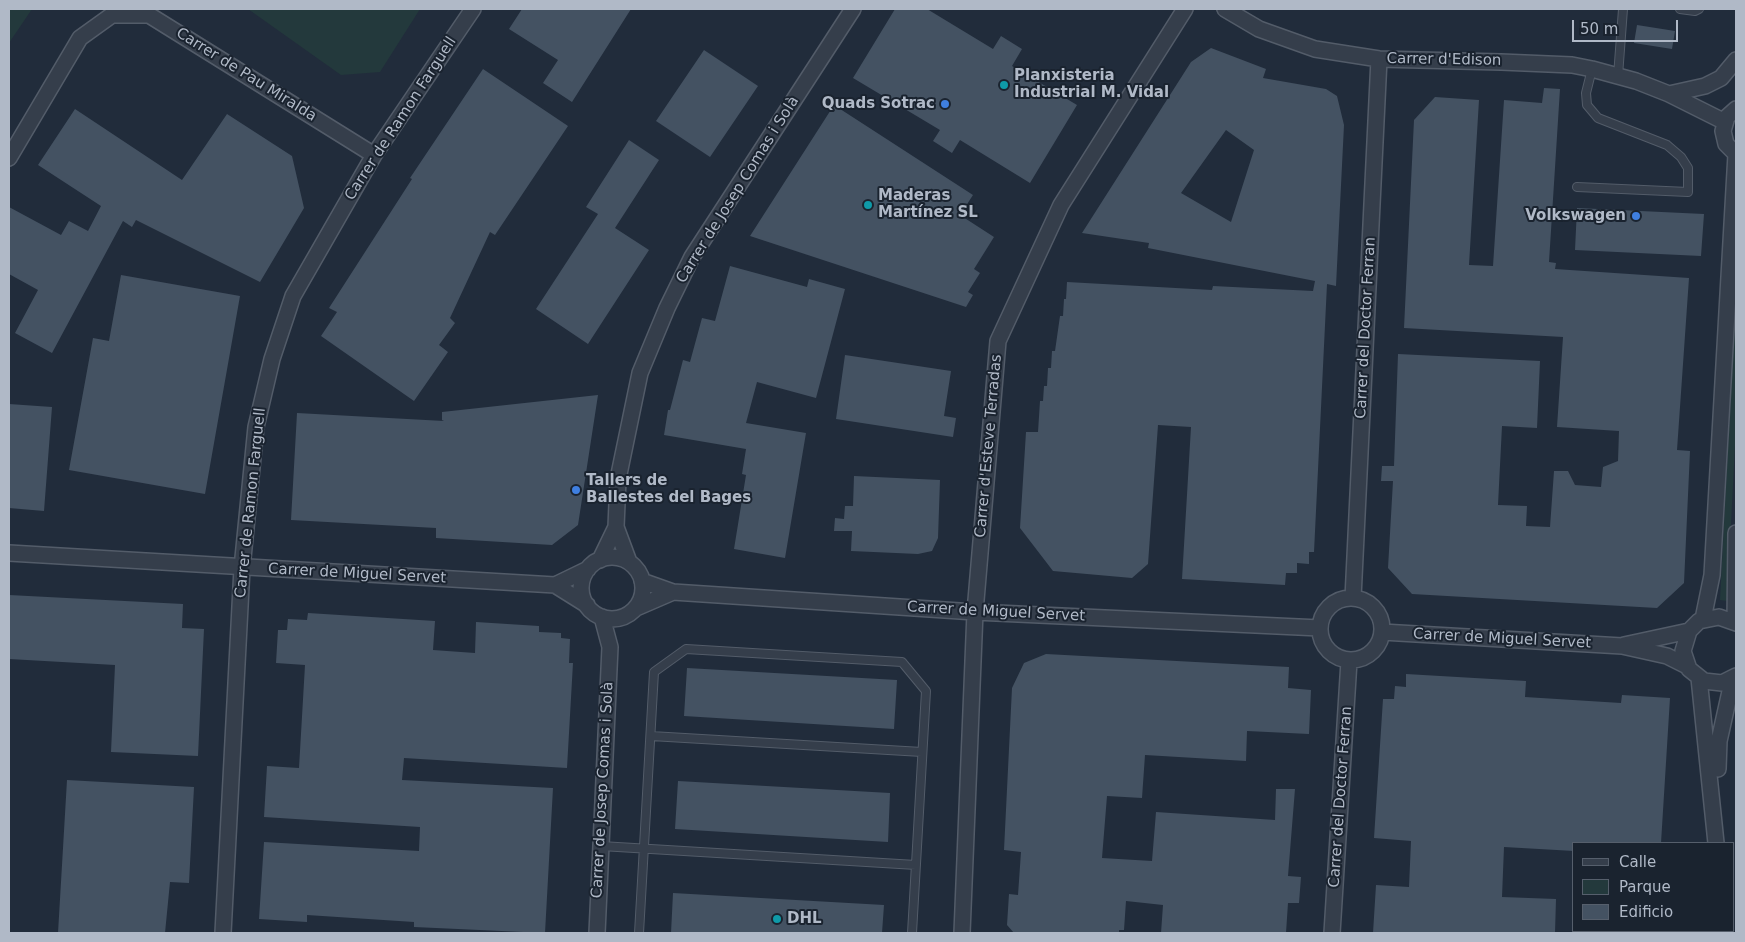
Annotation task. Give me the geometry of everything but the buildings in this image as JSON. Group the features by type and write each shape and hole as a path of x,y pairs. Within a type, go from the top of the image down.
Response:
{"street":[{"name":"Carrer de Ramon Farguell","path":"223,933 242,568 256,427 272,359 293,296 374,155 472,9"},
{"name":"Carrer de Josep Comas i Solà","path":"629,562 616,527 618,479 640,373 666,308 692,257 853,9"},
{"name":"Carrer d'Esteve Terradas","path":"962,933 975,612 998,341 1061,205 1185,9"},
{"name":"Carrer d'Edison","path":"1225,9 1259,29 1315,49 1379,59 1572,65 1592,69 1669,94 1724,122"},
{"name":"Carrer de Pau Miralda","path":"9,158 80,38 112,16 150,15 374,155"},
{"name":"Carrer del Doctor Ferran","path":"1353,598 1379,59"},
{"path":"1669,94 1704,86 1721,78 1736,60"},
{"path":"1703,619 1712,575 1736,154 1724,140 1724,122 1736,110"},
{"name":"Carrer de Josep Comas i Solà","path":"594,564 616,527"},
{"path":"1687,666 1683,646 1689,631 1703,619 1720,617 1736,623 1736,533"},
{"name":"Carrer de Miguel Servet","path":"9,553 555,585 594,564"},
{"path":"555,585 602,617 621,618 636,608 642,595 642,581 639,572 629,562 615,557 594,564 581,587 587,606"},
{"name":"Carrer de Miguel Servet","path":"642,581 673,592 975,612 1320,628"},
{"name":"Carrer de Miguel Servet","path":"636,608 673,592"},
{"path":"1353,598 1362,600 1374,608 1380,617 1382,632 1379,643 1372,653 1358,660 1349,661 1336,657 1327,650 1322,640 1320,628 1324,614 1331,605 1344,599 1353,598"},
{"name":"Carrer de Josep Comas i Solà","path":"597,933 610,647 602,617"},
{"name":"Carrer de Josep Comas i Solà","path":"610,647 621,618"},
{"name":"Carrer de Miguel Servet","path":"1622,646 1689,631"},
{"name":"Carrer de Miguel Servet","path":"1382,632 1622,646 1667,656 1687,666 1699,678"},
{"name":"Carrer del Doctor Ferran","path":"1332,933 1349,661"},
{"path":"1716,842 1699,678 1716,683 1735,677"},
{"path":"1715,826 1719,741 1735,677"}],"lane":[{"path":"1618,76 1623,9"},
{"path":"1680,9 1696,11 1699,9"},
{"path":"1577,188 1688,192 1688,168 1681,157 1667,145 1598,118 1587,105 1586,93 1592,69"},
{"path":"639,933 654,672 686,649 902,662 926,691 912,933"},
{"path":"651,736 922,752"},
{"path":"601,846 916,865"}],"green space":[{"path":"9,9 32,9 9,43"},
{"path":"248,9 420,9 380,72 341,75"},
{"path":"1736,297 1736,427 1727,601 1720,600"},
{"path":"1596,932 1726,932 1726,933"}],"place":[{"name":"Planxisteria Industrial M. Vidal","path":"1004,85"},
{"name":"Quads Sotrac","path":"945,104"},
{"name":"Maderas Martínez SL","path":"868,205"},
{"name":"Volkswagen","path":"1636,216"},
{"name":"Tallers de Ballestes del Bages","path":"576,490"},
{"name":"DHL","path":"777,919"}]}
